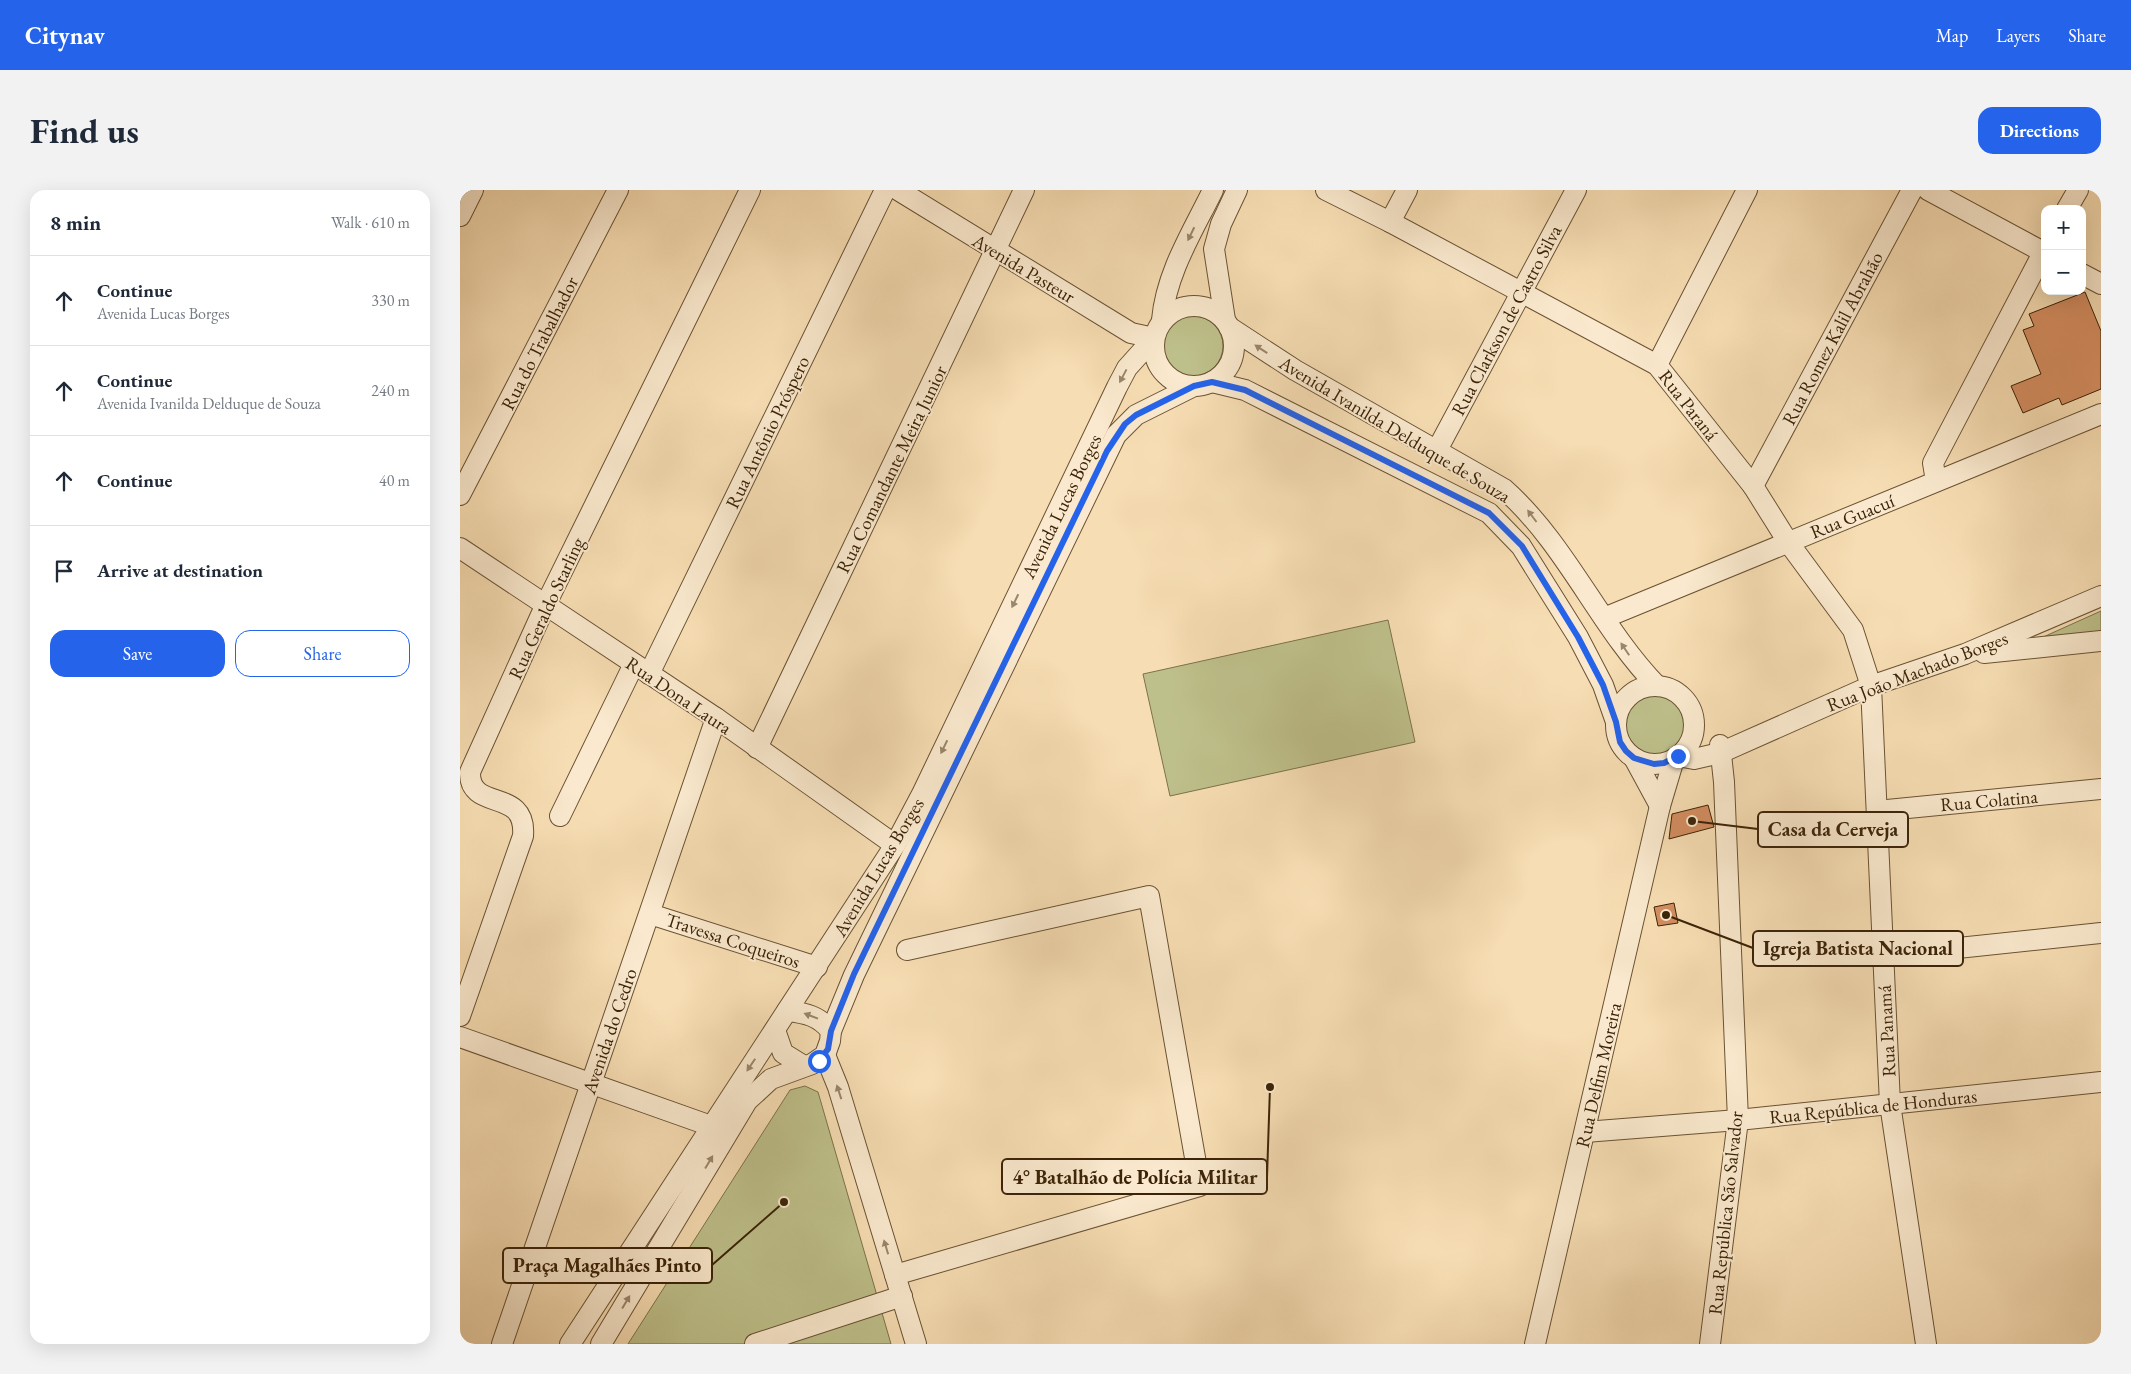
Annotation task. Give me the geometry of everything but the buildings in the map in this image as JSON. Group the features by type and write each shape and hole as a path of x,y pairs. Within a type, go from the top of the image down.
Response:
{"street":[{"path":"460,216 473,190"},
{"name":"Rua do Trabalhador","path":"460,495 618,190"},
{"name":"Rua Geraldo Starling","path":"460,1016 523,836 524,825 522,816 516,809 479,793 472,786 470,772 546,604 750,190"},
{"name":"Rua Antônio Próspero","path":"560,816 641,669 885,190"},
{"name":"Avenida Pasteur","path":"898,190 1131,333 1158,329"},
{"name":"Rua Comandante Meira Junior","path":"757,748 1024,190"},
{"path":"1213,190 1172,276 1166,292 1158,329 1157,362 1168,377 1185,385 1203,384 1224,372 1232,358 1234,343 1227,324 1214,249 1220,224 1237,190"},
{"name":"Rua Paraná","path":"1326,190 1390,222 1657,365 1753,486 1788,542 1853,630 1871,686"},
{"path":"1390,222 1407,190"},
{"name":"Rua Clarkson de Castro Silva","path":"1437,450 1576,190"},
{"path":"1657,365 1747,190"},
{"name":"Rua Romez Kalil Abrahão","path":"1753,486 1912,190"},
{"path":"1928,190 2041,250"},
{"path":"2069,205 2078,190"},
{"path":"1936,481 1933,463 2041,258"},
{"path":"2086,276 2101,284"},
{"path":"1158,329 1173,311 1186,306 1200,306 1214,311 1227,324"},
{"name":"Avenida Ivanilda Delduque de Souza","path":"1227,324 1295,370 1504,489 1528,510 1633,662 1657,686"},
{"name":"Avenida Lucas Borges","path":"570,1344 895,845 922,794 1117,387 1127,368 1158,329"},
{"name":"Avenida Lucas Borges","path":"825,1055 830,1042 831,1031 854,974 1107,451 1125,424 1136,415 1203,384"},
{"name":"Avenida Ivanilda Delduque de Souza","path":"1203,384 1245,390 1489,513 1522,546 1578,637 1600,678 1616,722"},
{"name":"Rua Guacuí","path":"1604,618 2101,414"},
{"name":"Rua Dona Laura","path":"460,548 716,718 895,845"},
{"name":"Rua João Machado Borges","path":"1676,758 1694,758 1724,748 1871,686 1965,654 2101,596"},
{"path":"1965,654 2101,641"},
{"path":"1660,806 1634,758 1620,742 1616,722 1625,700 1634,692 1657,686 1668,689 1687,703 1694,726 1704,739 1724,748"},
{"name":"Rua Panamá","path":"1871,686 1890,1104 1926,1344"},
{"name":"Avenida do Cedro","path":"502,1344 716,718"},
{"path":"1634,758 1654,764 1676,758 1686,748 1694,726"},
{"name":"Rua República São Salvador","path":"1710,1344 1738,1120 1724,748"},
{"name":"Rua Delfim Moreira","path":"1536,1344 1660,806 1676,758"},
{"name":"Rua Colatina","path":"1877,811 2101,789"},
{"path":"895,1275 1200,1186 1149,896 907,950"},
{"name":"Travessa Coqueiros","path":"650,914 817,967"},
{"path":"1882,956 2101,934"},
{"path":"787,1011 812,1015 831,1031"},
{"path":"775,1030 783,1053 804,1066"},
{"path":"460,1037 711,1126"},
{"path":"601,1344 747,1101 771,1079 819,1061 825,1055 838,1087 916,1344"},
{"name":"Rua República de Honduras","path":"1585,1132 1738,1120 2101,1082"},
{"path":"755,1344 902,1296"}],"green space":[{"path":"1193,316 1210,321 1218,329 1223,346 1218,363 1210,371 1193,376 1176,371 1168,363 1163,346 1168,329 1176,321"},
{"path":"2101,611 2101,632 2041,638"},
{"path":"1388,620 1415,742 1170,796 1143,674"},
{"path":"1648,694 1660,694 1677,703 1684,714 1686,726 1684,738 1677,749 1660,758 1648,758 1636,753 1627,744 1622,732 1622,720 1627,708 1636,699"},
{"path":"805,1086 818,1092 891,1344 628,1344 790,1090"}],"place":[{"name":"Casa da Cerveja","path":"1692,821"},
{"name":"Igreja Batista Nacional","path":"1666,915"},
{"name":"4° Batalhão de Polícia Militar","path":"1270,1087"},
{"name":"Praça Magalhães Pinto","path":"784,1202"}],"route":[{"path":"819,1061 828,1049 831,1031 854,974 914,854 1107,451 1116,435 1136,415 1194,386 1212,382 1245,390 1489,513 1522,546 1594,664 1616,722 1616,732 1626,751 1643,763 1664,763 1674,760 1678,756"}]}
